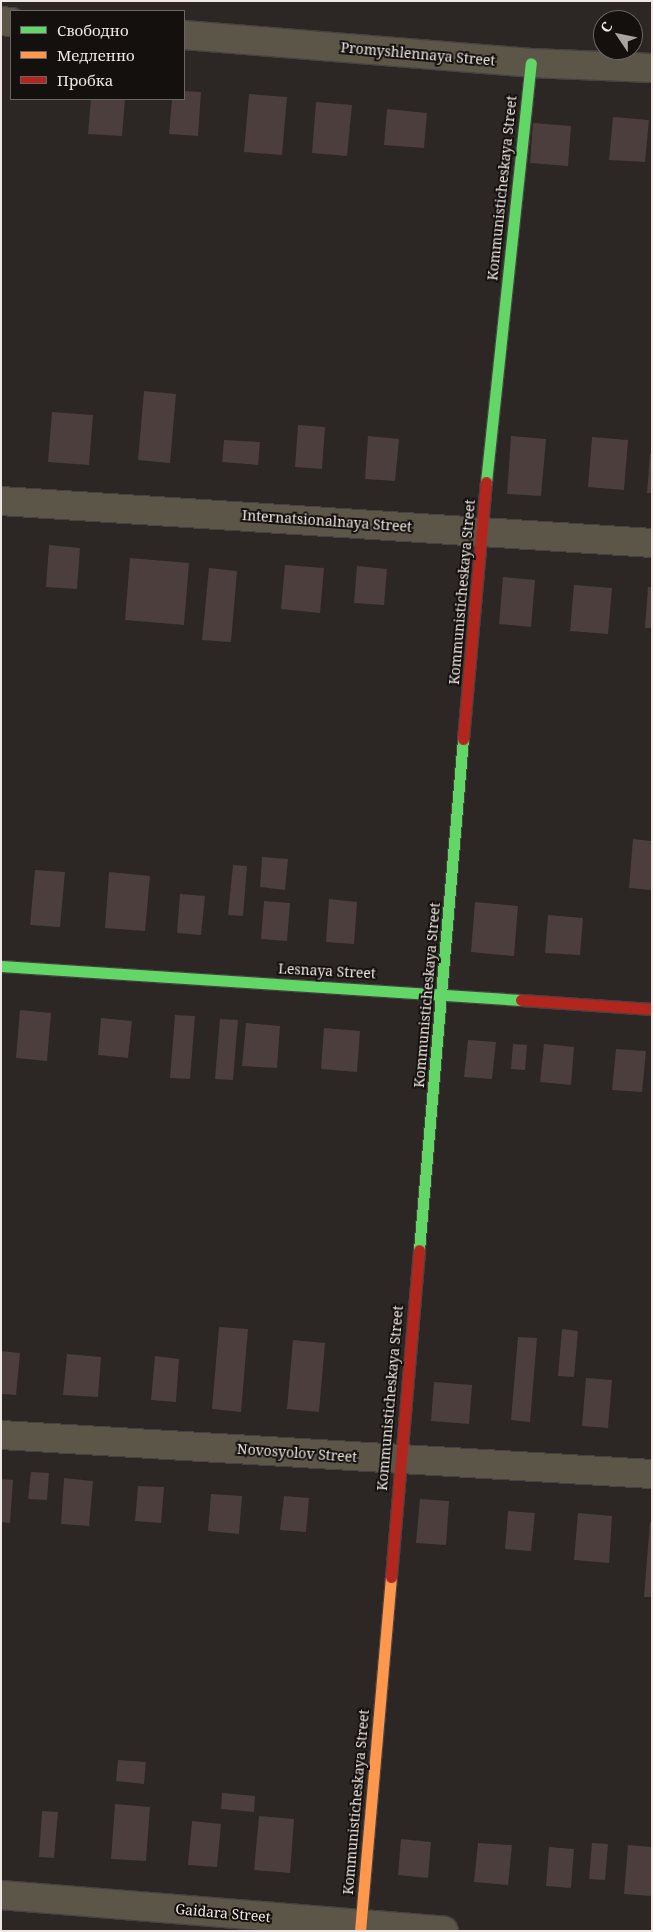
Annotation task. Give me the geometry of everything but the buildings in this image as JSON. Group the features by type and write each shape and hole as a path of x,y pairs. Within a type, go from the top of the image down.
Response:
{"street":[{"name":"Promyshlennaya Street","path":"185,35 531,63 652,68"},
{"name":"Kommunisticheskaya Street","path":"360,1928 399,1459 443,993 481,531 531,63"},
{"name":"Internatsionalnaya Street","path":"1,500 652,543"},
{"name":"Lesnaya Street","path":"1,966 443,993 652,1008"},
{"name":"Novosyolov Street","path":"1,1435 652,1474"},
{"name":"Gaidara Street","path":"1,1895 360,1928 444,1931"}],"traffic: fast":[{"path":"486,482 531,63"},
{"path":"419,1250 463,739"},
{"path":"1,966 521,1000"}],"traffic: slow":[{"path":"360,1931 391,1577"}],"traffic: jam":[{"path":"463,739 486,482"},
{"path":"521,1000 652,1009"},
{"path":"391,1577 419,1250"}]}
